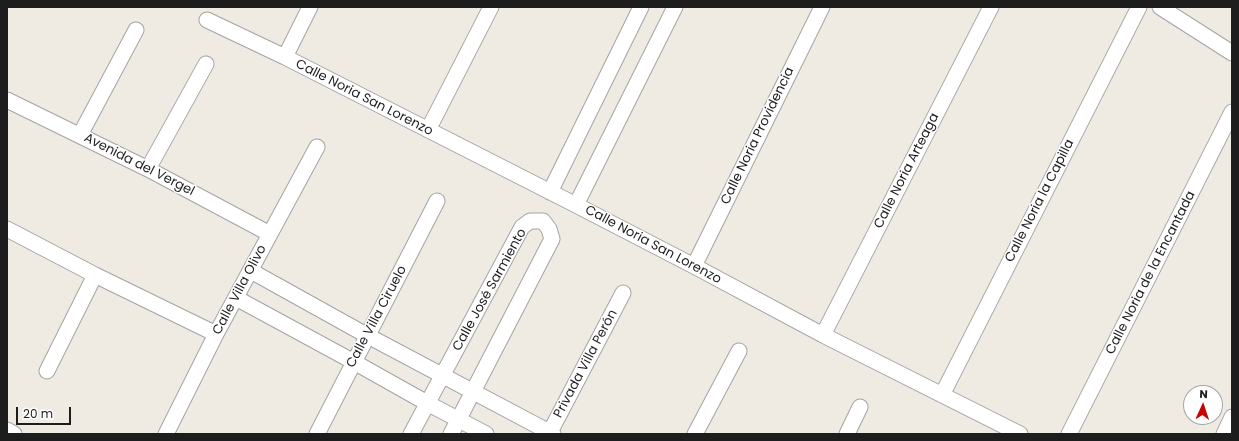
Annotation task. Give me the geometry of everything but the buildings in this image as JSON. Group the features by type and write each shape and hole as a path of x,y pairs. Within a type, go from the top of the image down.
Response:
{"street":[{"name":"Calle Noria San Lorenzo","path":"285,57 310,7"},
{"path":"428,130 491,7"},
{"path":"550,192 641,7"},
{"path":"576,205 675,7"},
{"name":"Calle Noria Providencia","path":"694,266 822,7"},
{"name":"Calle Noria Arteaga","path":"823,336 991,7"},
{"name":"Calle Noria la Capilla","path":"942,395 1139,7"},
{"path":"1160,7 1232,53"},
{"name":"Calle Noria San Lorenzo","path":"207,20 285,57 576,205 694,266 823,336 1020,434"},
{"path":"80,135 136,30"},
{"path":"148,169 206,64"},
{"name":"Avenida del Vergel","path":"7,100 148,169 270,234"},
{"name":"Calle Noria de la Encantada","path":"1069,434 1232,112"},
{"name":"Calle Villa Olivo","path":"166,434 216,334 317,146"},
{"name":"Calle Villa Ciruelo","path":"317,434 437,201"},
{"name":"Calle José Sarmiento","path":"411,434 522,228 530,221 543,221 549,229 552,239 451,434"},
{"path":"7,229 95,275 216,334"},
{"path":"251,271 550,434"},
{"path":"47,371 95,275"},
{"name":"Privada Villa Perón","path":"550,434 623,293"},
{"path":"236,298 486,434"},
{"path":"695,434 739,351"},
{"path":"848,434 860,407"},
{"path":"1224,434 1232,417"},
{"path":"7,430 14,434"}]}
